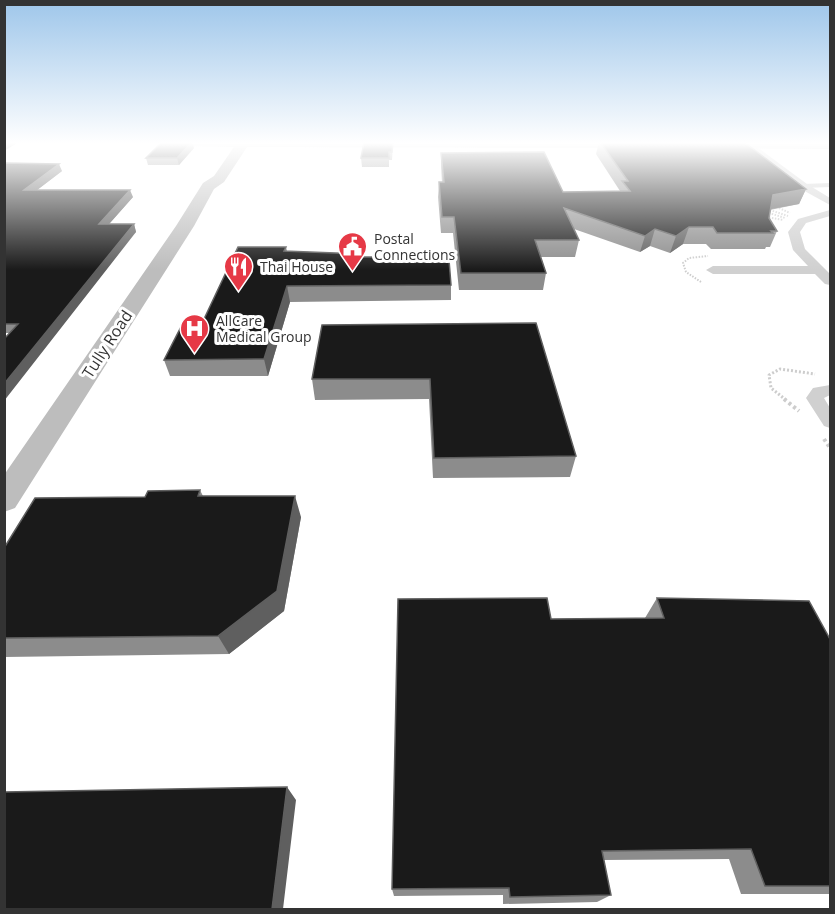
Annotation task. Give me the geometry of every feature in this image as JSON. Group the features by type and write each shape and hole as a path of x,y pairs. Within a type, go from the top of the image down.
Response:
{"main road":[{"name":"Tully Road","path":"7,493 210,185"}],"street":[{"path":"803,186 831,201"},
{"path":"831,213 802,221 794,232 799,250 831,281"},
{"path":"714,270 819,270"},
{"path":"823,392 817,404 831,422"}],"lane":[{"path":"803,186 831,185"}],"path":[{"path":"758,207 786,218"},
{"path":"778,230 786,218 793,214 779,208"},
{"path":"765,212 786,218"},
{"path":"765,217 786,218"},
{"path":"708,284 690,276 683,268 683,262 688,258 714,256"}],"building":[{"path":"4,185 31,185 24,190 130,190 99,224 134,224 4,384 4,339 18,324 4,324"},
{"path":"439,185 560,185 563,192 630,191 625,185 800,185 806,189 773,195 769,218 777,231 771,231 773,233 717,233 713,227 689,227 676,236 655,229 645,236 564,208 579,240 535,240 546,273 461,273 454,217 442,217"},
{"path":"238,247 286,247 284,251 361,254 361,257 389,257 389,260 449,260 451,285 287,286 264,359 164,360 185,319 204,319"},
{"path":"536,323 576,456 434,458 430,379 312,379 322,325"},
{"path":"200,490 198,496 295,496 277,591 218,636 4,638 4,548 35,498 145,497 148,491"},
{"path":"547,598 551,619 664,618 657,598 809,601 831,641 831,886 765,886 751,849 602,851 611,895 510,897 509,888 392,889 398,599"},
{"path":"287,787 272,909 4,909 4,792"}],"place":[{"name":"Postal Connections","path":"353,272"},
{"name":"Thai House","path":"239,292"},
{"name":"AllCare Medical Group","path":"195,354"}]}
